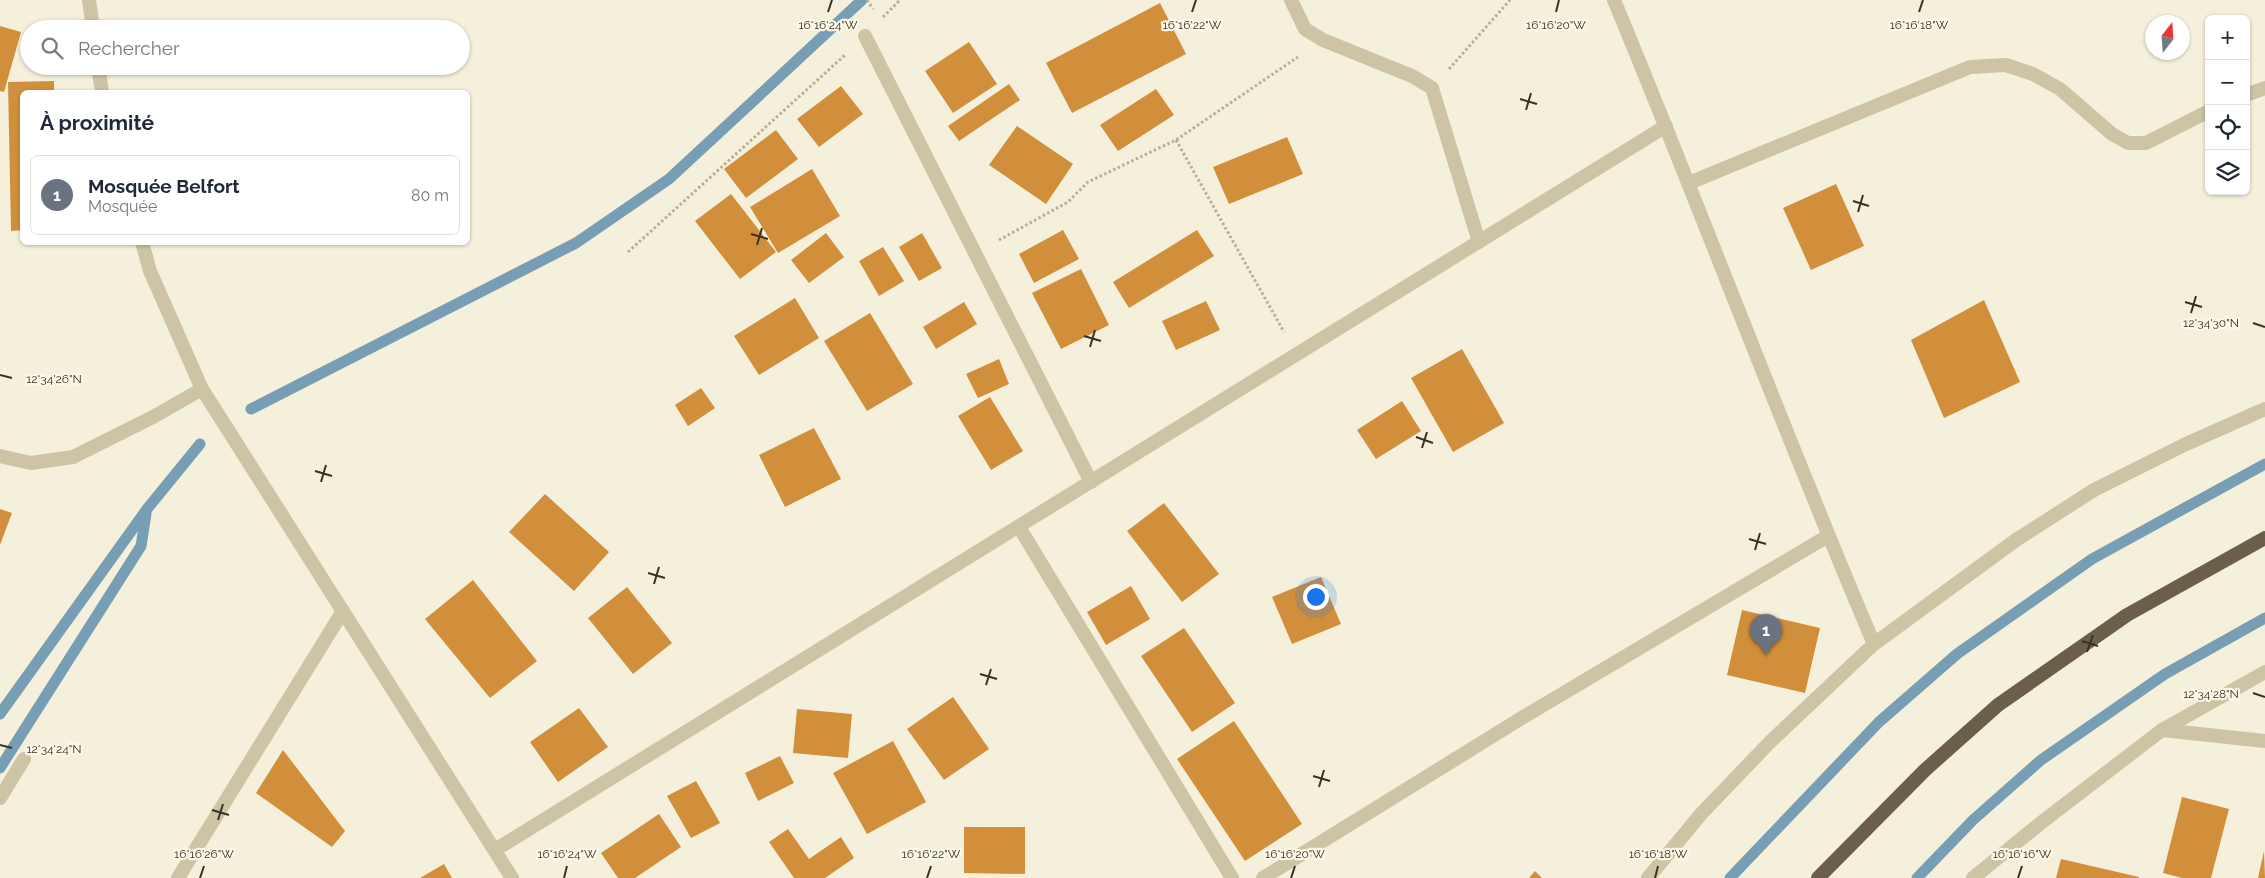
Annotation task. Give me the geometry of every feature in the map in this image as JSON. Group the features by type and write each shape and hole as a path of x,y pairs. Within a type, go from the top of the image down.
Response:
{"highway":[{"path":"1818,878 1925,770 1998,706 2128,615 2265,538"}],"street":[{"path":"89,0 92,20"},
{"path":"1290,0 1305,29 1323,40 1412,76 1432,88 1479,242"},
{"path":"1614,0 1689,183 1828,536 1874,644"},
{"path":"865,36 1091,482"},
{"path":"1689,183 1970,67 2006,65 2033,74 2060,89 2112,134 2128,143 2146,143 2205,113"},
{"path":"99,75 102,90"},
{"path":"2250,94 2265,88"},
{"path":"495,850 1666,126"},
{"path":"143,245 150,270 202,389 512,878"},
{"path":"0,456 31,463 73,457 153,417 202,389"},
{"path":"1648,878 1701,814 1770,742 1874,644 2016,540 2094,490 2186,444 2265,409"},
{"path":"1019,527 1232,878"},
{"path":"1263,878 1524,716 1828,536"},
{"path":"178,878 343,611"},
{"path":"1973,878 2042,822 2162,730 2265,672"},
{"path":"2162,730 2265,740"},
{"path":"0,798 24,759"}],"path":[{"path":"867,0 874,10"},
{"path":"628,252 865,36 900,0"},
{"path":"1432,88 1510,0"},
{"path":"974,253 1068,202 1088,182 1176,140 1323,40"},
{"path":"1176,140 1297,354"}],"building":[{"path":"1160,3 1186,54 1072,113 1046,63"},
{"path":"0,26 20,32 20,36 4,92 0,91"},
{"path":"969,42 997,84 953,113 925,71"},
{"path":"54,81 54,90 20,90 20,230 11,231 8,82"},
{"path":"1009,84 1020,100 959,141 948,126"},
{"path":"841,86 863,114 819,147 797,119"},
{"path":"1156,89 1174,115 1118,151 1100,125"},
{"path":"1017,126 1073,164 1046,204 989,165"},
{"path":"776,130 798,159 746,198 724,169"},
{"path":"1287,137 1303,174 1229,204 1213,167"},
{"path":"812,169 840,216 778,253 750,207"},
{"path":"1836,184 1864,246 1811,270 1783,208"},
{"path":"731,194 776,252 740,279 695,221"},
{"path":"1063,230 1079,259 1034,283 1019,254"},
{"path":"1197,230 1214,256 1129,308 1113,282"},
{"path":"826,233 844,257 809,283 791,260"},
{"path":"922,233 942,268 919,281 899,247"},
{"path":"883,247 904,281 879,296 859,261"},
{"path":"1081,269 1109,325 1061,349 1032,293"},
{"path":"795,298 819,338 759,375 734,336"},
{"path":"1984,300 2020,382 1944,418 1911,340"},
{"path":"1206,301 1220,330 1176,350 1162,321"},
{"path":"964,302 977,324 936,349 923,327"},
{"path":"870,313 913,384 867,411 824,341"},
{"path":"1462,349 1504,423 1453,452 1411,378"},
{"path":"999,359 1009,384 978,398 966,374"},
{"path":"701,388 715,408 688,426 675,405"},
{"path":"990,397 1023,451 991,470 958,416"},
{"path":"1402,401 1421,431 1376,459 1357,430"},
{"path":"814,428 841,479 785,507 759,455"},
{"path":"545,494 609,552 574,591 509,532"},
{"path":"1164,503 1219,574 1182,602 1127,531"},
{"path":"0,509 12,513 0,545"},
{"path":"1321,577 1341,624 1292,644 1272,597"},
{"path":"473,580 537,661 490,698 425,619"},
{"path":"1131,586 1150,619 1106,645 1087,612"},
{"path":"627,587 672,643 633,674 588,618"},
{"path":"1742,610 1820,628 1805,693 1727,675"},
{"path":"1184,628 1235,703 1192,732 1141,656"},
{"path":"953,697 989,749 944,780 907,729"},
{"path":"579,708 608,747 558,782 530,742"},
{"path":"797,709 852,714 848,758 793,753"},
{"path":"1234,721 1302,824 1245,861 1177,759"},
{"path":"893,741 926,802 867,834 833,773"},
{"path":"283,750 345,831 332,847 256,793"},
{"path":"780,756 794,783 758,801 745,773"},
{"path":"696,781 720,823 691,838 667,796"},
{"path":"2182,797 2229,809 2211,878 2182,878 2163,873"},
{"path":"659,814 681,847 635,878 618,878 601,853"},
{"path":"964,827 1025,827 1025,874 964,873"},
{"path":"788,829 809,859 841,837 854,858 825,878 794,878 769,842"},
{"path":"2264,851 2265,878 2258,878"},
{"path":"2061,859 2139,877 2139,878 2056,878"},
{"path":"444,864 452,878 420,878"},
{"path":"1535,871 1542,878 1529,878"}],"waterway":[{"path":"251,409 576,243 669,179 862,0"},
{"path":"0,714 147,509 200,444"},
{"path":"1730,878 1879,722 1957,654 2092,559 2265,464"},
{"path":"0,768 141,546 146,514"},
{"path":"1917,878 1973,820 2041,760 2165,674 2265,618"}],"place":[{"name":"Mosquée Belfort","path":"1766,655"}]}
